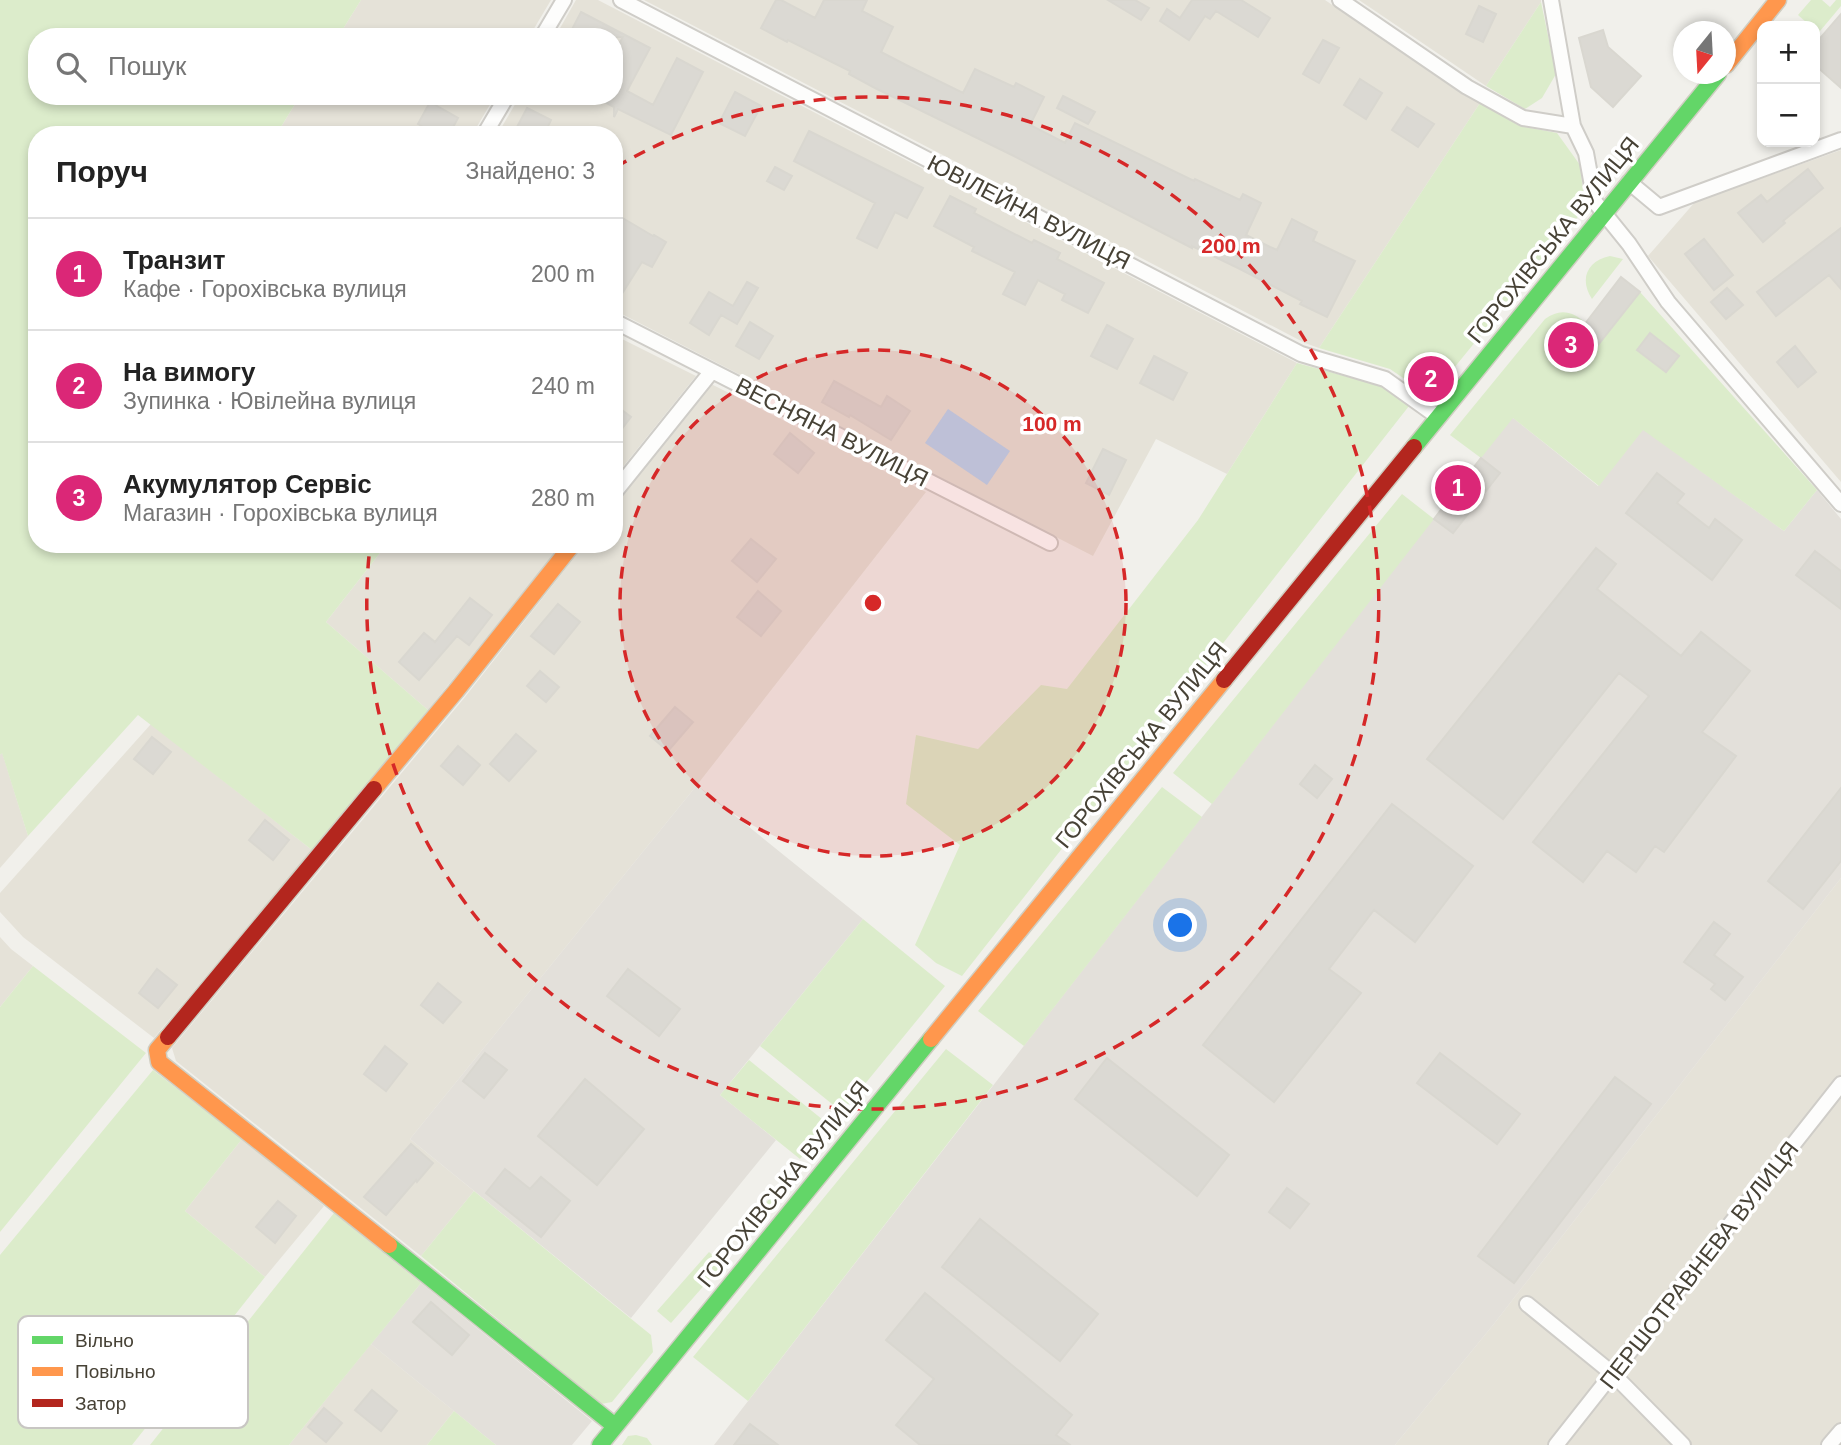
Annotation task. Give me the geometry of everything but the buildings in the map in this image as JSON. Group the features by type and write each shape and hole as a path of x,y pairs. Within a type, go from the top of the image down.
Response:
{"main road":[{"path":"1736,52 1778,0"},
{"name":"ГОРОХІВСЬКА ВУЛИЦЯ","path":"600,1445 1710,84"},
{"path":"566,553 456,691 157,1050 159,1062 615,1426"}],"street":[{"path":"547,28 564,0"},
{"name":"ЮВІЛЕЙНА ВУЛИЦЯ","path":"621,0 1301,354 1385,379 1438,417"},
{"path":"1340,0 1467,87 1523,118 1573,126"},
{"path":"1551,0 1573,126 1587,153 1595,202 1629,244 1668,302 1841,504"},
{"path":"489,126 502,105"},
{"path":"1629,182 1659,207 1841,140"},
{"name":"ВЕСНЯНА ВУЛИЦЯ","path":"623,326 1050,543"},
{"path":"623,482 712,371"},
{"name":"ПЕРШОТРАВНЕВА ВУЛИЦЯ","path":"1556,1445 1841,1084"},
{"path":"1527,1304 1613,1374 1683,1445"},
{"path":"1829,1445 1841,1431"}],"shaded area":[{"path":"361,0 551,0 534,28 344,28"},
{"path":"576,0 598,0 1297,363 1227,474 1156,439 1093,556 623,315 623,126 502,126 515,105 623,105 623,28 560,28"},
{"path":"644,0 1325,0 1462,94 1480,103 1319,348"},
{"path":"1359,0 1541,0 1541,2 1486,86"},
{"path":"294,105 490,105 477,126 282,126"},
{"path":"1841,150 1841,482 1648,256 1695,202"},
{"path":"623,340 696,376 623,467"},
{"path":"711,384 926,492 697,785 410,1139 474,1191 421,1256 176,1061 172,1048 465,697 578,553 623,553 623,496"},
{"path":"1512,417 1598,486 1643,429 1784,531 1817,490 1841,519 1841,878 1493,1325 1395,1445 714,1445"},
{"path":"380,553 555,553 428,710 326,622"},
{"path":"151,724 312,850 154,1038 23,937 0,912 0,893"},
{"path":"2,752 28,836 0,868 0,755"},
{"path":"697,785 863,919 720,1095 776,1140 631,1318 410,1139"},
{"path":"1841,878 1841,1445 1395,1445 1493,1325"},
{"path":"0,937 33,966 0,1007"},
{"path":"242,1139 324,1206 265,1277 185,1211"},
{"path":"421,1283 592,1421 572,1445 496,1445 371,1344"},
{"path":"371,1344 454,1411 427,1445 289,1445"}],"green space":[{"path":"0,0 361,0 344,28 28,28 28,105 294,105 282,126 28,126 28,553 380,553 326,622 428,710 312,850 138,715 28,836 2,753 0,755"},
{"path":"1811,0 1822,0 1830,7 1836,0 1841,0 1841,6 1820,31 1820,21 1805,21 1798,15"},
{"path":"1541,2 1556,74 1542,98 1525,109 1486,86"},
{"path":"1480,103 1520,126 1557,133 1580,165 1585,208 1449,374 1430,359 1412,384 1390,369 1319,348"},
{"path":"1610,256 1623,259 1592,299 1586,285 1588,272 1596,262"},
{"path":"1640,292 1817,490 1784,531 1643,430 1599,486 1513,418 1481,458 1450,435 1545,319 1556,313 1566,312 1586,323"},
{"path":"1297,363 1381,386 1409,406 962,976 936,963 915,945 960,845 906,804 916,735 978,749 1041,685 1067,689 1198,520"},
{"path":"1402,494 1434,519 1212,804 1173,773"},
{"path":"1162,787 1202,817 1024,1046 978,1011"},
{"path":"863,919 945,986 842,1112 760,1046"},
{"path":"33,966 146,1053 0,1232 0,1007"},
{"path":"946,1049 993,1085 748,1401 693,1357"},
{"path":"749,1060 828,1124 800,1159 720,1095"},
{"path":"153,1070 242,1139 185,1211 265,1277 234,1316 18,1316 18,1428 145,1428 132,1445 0,1445 0,1255"},
{"path":"474,1191 651,1335 653,1352 612,1402 601,1404 421,1256"},
{"path":"775,1192 782,1198 747,1241 740,1235"},
{"path":"334,1213 421,1283 289,1445 150,1445 163,1428 248,1428 248,1321"},
{"path":"709,1252 723,1264 671,1323 657,1311"},
{"path":"454,1411 496,1445 427,1445"},
{"path":"628,1436 647,1438 652,1445 622,1445"}],"water":[{"path":"948,409 1010,451 987,485 925,443"}],"traffic: fast":[{"path":"1414,447 1710,84"},
{"path":"600,1445 931,1039"},
{"path":"389,1245 615,1426"}],"traffic: slow":[{"path":"1736,52 1778,0"},
{"path":"374,789 566,553"},
{"path":"931,1039 1224,680"},
{"path":"168,1037 157,1050 159,1062 389,1245"}],"traffic: jam":[{"path":"1224,680 1414,447"},
{"path":"168,1037 374,789"}],"place":[{"name":"Акумулятор Сервіс","path":"1571,345"},
{"name":"На вимогу","path":"1431,379"},
{"name":"Транзит","path":"1458,488"}]}
